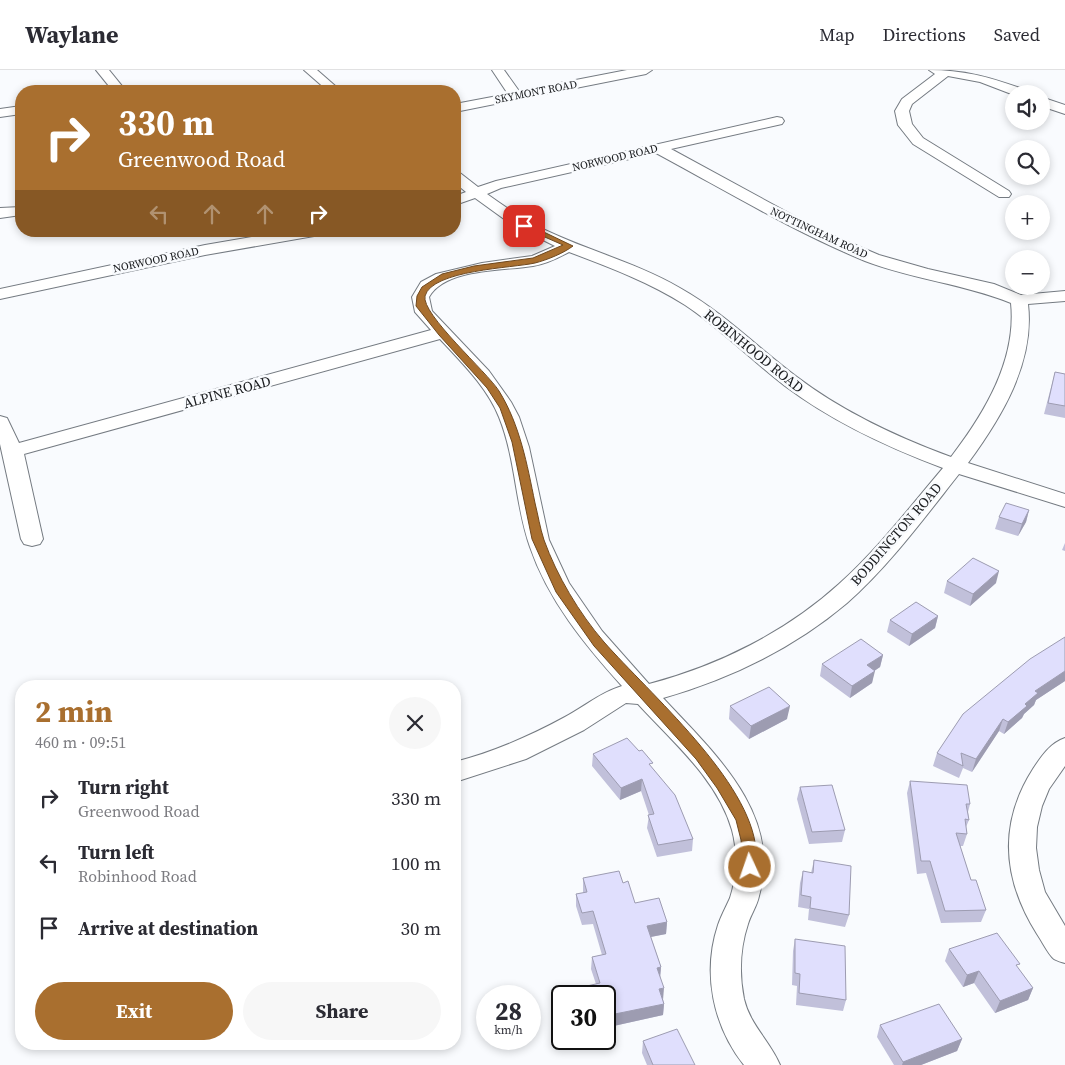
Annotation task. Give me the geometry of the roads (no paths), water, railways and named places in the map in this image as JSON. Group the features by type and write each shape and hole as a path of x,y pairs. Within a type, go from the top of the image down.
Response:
{"street":[{"path":"102,70 115,85"},
{"path":"310,70 328,85"},
{"path":"498,70 516,96"},
{"name":"SKYMONT ROAD","path":"461,107 646,70"},
{"path":"1004,194 918,141 905,125 902,111 907,102 940,71 988,80 1005,87"},
{"path":"1050,104 1065,110"},
{"path":"0,113 15,111"},
{"name":"NORWOOD ROAD","path":"461,198 496,186 777,122"},
{"name":"NOTTINGHAM ROAD","path":"658,148 812,232 853,250 891,264 988,288 1019,300"},
{"name":"ROBINHOOD ROAD","path":"461,181 518,222 569,246 636,271 672,289 726,326 775,369 825,405 852,421 954,467 1065,501"},
{"path":"0,213 15,212"},
{"name":"NORWOOD ROAD","path":"0,294 205,250 280,237"},
{"path":"569,246 535,260 457,272 432,282 423,292 420,303 424,312 491,386 505,408 517,442 538,539 562,592 598,643 712,769 732,799 744,825 750,851 749,877 744,899 728,940 726,982 728,1000 736,1023 748,1045 764,1065"},
{"path":"1019,300 1065,296"},
{"name":"BODDINGTON ROAD","path":"461,771 477,767 523,750 576,723 622,695 644,694 715,671 772,643 815,616 839,597 865,572 954,467 988,422 1009,381 1020,326 1019,300"},
{"name":"ALPINE ROAD","path":"12,452 442,333"},
{"path":"0,422 12,452 32,539"},
{"path":"1065,748 1043,776 1030,799 1024,819 1022,841 1028,882 1041,914 1065,950"}]}
